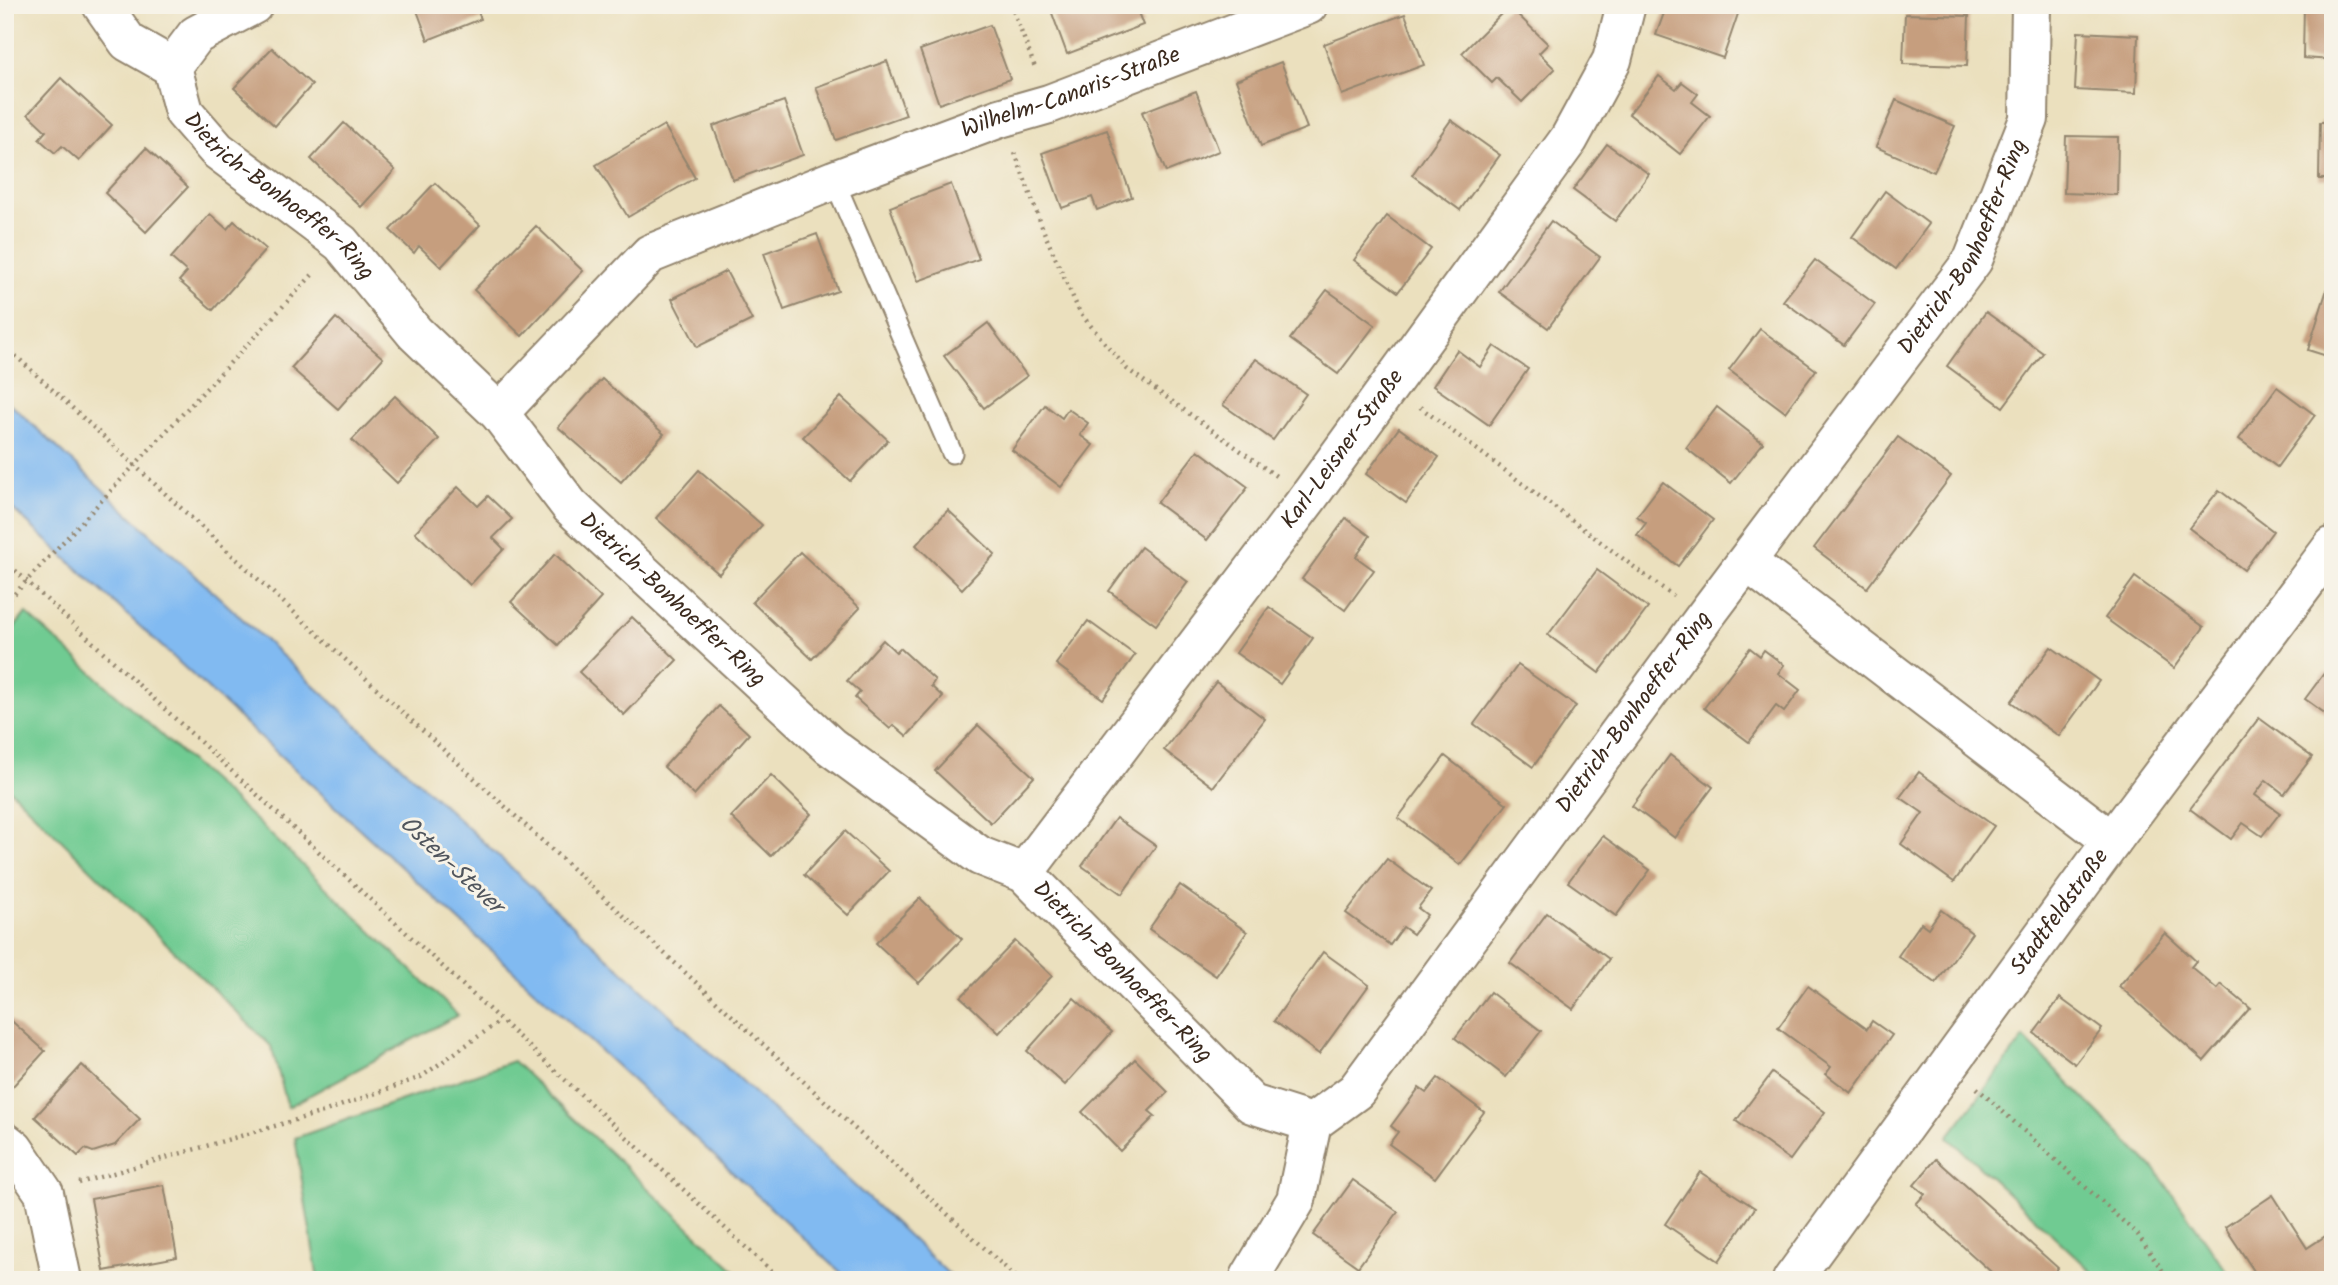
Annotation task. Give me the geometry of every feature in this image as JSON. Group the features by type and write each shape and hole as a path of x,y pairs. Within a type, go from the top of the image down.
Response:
{"street":[{"path":"102,5 128,42 172,66 196,35 253,5"},
{"name":"Wilhelm-Canaris-Straße","path":"499,413 650,254 834,180 1000,118 1049,104 1308,5"},
{"name":"Karl-Leisner-Straße","path":"1024,873 1308,498 1569,139 1612,60 1626,5"},
{"name":"Dietrich-Bonhoeffer-Ring","path":"172,66 184,112 217,150 341,243 415,333 499,413 570,506 830,746 979,856 1024,873 1252,1104 1312,1122 1356,1091 1703,619 1973,260 2029,119 2031,5"},
{"name":"Stadtfeldstraße","path":"1792,1280 2112,841 2333,546"},
{"path":"1747,562 2112,841"},
{"path":"1250,1277 1296,1200 1312,1122"},
{"path":"5,1142 14,1149 44,1193 62,1280"}],"lane":[{"path":"834,180 952,453"}],"path":[{"path":"1011,5 1049,104"},
{"path":"1000,118 1044,232 1080,313 1127,369 1308,498"},
{"path":"5,604 341,243"},
{"path":"5,346 1019,1280"},
{"path":"1391,385 1703,619"},
{"path":"5,561 781,1280"},
{"path":"44,1193 323,1112 421,1077 500,1021"},
{"path":"1949,1063 2138,1236 2169,1280"}],"green space":[{"path":"26,613 264,828 458,1015 288,1107 271,1046 5,785 5,639"},
{"path":"2024,1038 2157,1172 2233,1280 2101,1280 1948,1137"},
{"path":"513,1061 745,1280 318,1280 295,1138"}],"water":[{"name":"Osten-Stever","path":"5,399 955,1280 849,1280 5,502"}],"building":[{"path":"415,5 475,5 481,19 428,40"},
{"path":"1049,5 1135,5 1143,25 1067,54"},
{"path":"1667,5 1741,5 1723,58 1656,35"},
{"path":"2304,5 2333,5 2333,60 2303,58"},
{"path":"1509,6 1548,44 1539,53 1555,69 1522,102 1497,78 1492,83 1462,53"},
{"path":"1405,14 1424,65 1342,95 1324,44"},
{"path":"1905,14 1969,16 1967,66 1903,64"},
{"path":"990,25 1010,79 939,104 920,50"},
{"path":"2078,32 2138,35 2136,93 2075,90"},
{"path":"272,48 312,85 275,126 234,88"},
{"path":"887,61 906,115 836,140 816,87"},
{"path":"1281,62 1307,128 1261,146 1236,80"},
{"path":"1659,76 1676,89 1682,82 1698,94 1692,102 1710,116 1680,154 1629,114"},
{"path":"61,78 112,125 79,161 62,146 55,153 39,139 46,131 28,114"},
{"path":"1196,91 1219,151 1166,172 1142,112"},
{"path":"1896,100 1955,126 1934,172 1876,147"},
{"path":"784,101 803,155 733,180 713,126"},
{"path":"1451,120 1500,155 1460,210 1412,175"},
{"path":"2320,122 2333,122 2333,179 2319,179"},
{"path":"344,123 395,170 361,207 311,159"},
{"path":"664,125 695,178 628,217 596,165"},
{"path":"1107,130 1132,197 1097,210 1092,197 1062,208 1042,153"},
{"path":"2066,136 2118,137 2117,195 2064,193"},
{"path":"1607,144 1649,174 1615,221 1573,190"},
{"path":"146,148 188,187 146,232 105,193"},
{"path":"435,183 480,225 441,267 419,246 414,253 390,230"},
{"path":"951,184 979,259 918,281 890,207"},
{"path":"1885,191 1929,224 1896,269 1852,237"},
{"path":"210,214 227,229 234,221 266,249 213,310 179,281 187,272 171,258"},
{"path":"1387,216 1431,249 1398,292 1354,260"},
{"path":"1551,221 1600,257 1548,328 1499,292"},
{"path":"536,226 583,271 522,336 474,290"},
{"path":"817,234 838,291 784,310 764,253"},
{"path":"1815,260 1875,304 1844,345 1783,301"},
{"path":"2333,270 2333,358 2308,350"},
{"path":"726,271 752,320 697,347 672,299"},
{"path":"1327,290 1375,325 1338,374 1290,339"},
{"path":"1986,312 2043,353 2003,407 1947,366"},
{"path":"336,318 383,358 338,409 291,368"},
{"path":"988,323 1027,376 984,408 944,356"},
{"path":"1760,329 1816,370 1785,412 1729,370"},
{"path":"1494,346 1528,369 1489,425 1433,386 1457,350 1480,367"},
{"path":"1256,359 1306,394 1273,440 1223,405"},
{"path":"602,379 664,434 621,482 558,427"},
{"path":"2277,387 2315,415 2277,467 2239,439"},
{"path":"395,396 439,439 397,483 352,440"},
{"path":"841,397 888,440 850,481 803,437"},
{"path":"1045,405 1062,418 1068,409 1088,423 1080,435 1093,445 1061,487 1012,450"},
{"path":"1717,407 1763,443 1731,483 1686,448"},
{"path":"1399,428 1439,457 1406,503 1366,474"},
{"path":"1898,437 1951,476 1867,588 1814,548"},
{"path":"1198,450 1248,487 1207,540 1157,503"},
{"path":"699,470 762,525 719,574 656,518"},
{"path":"1663,482 1713,520 1678,566 1637,535 1646,523 1637,516"},
{"path":"458,487 478,506 488,496 512,519 493,538 504,549 470,585 415,532"},
{"path":"2219,490 2273,531 2244,570 2189,528"},
{"path":"948,510 995,554 962,589 916,545"},
{"path":"1346,518 1370,536 1356,557 1374,570 1345,610 1302,579"},
{"path":"1141,547 1188,582 1156,625 1109,591"},
{"path":"800,552 860,608 812,659 752,602"},
{"path":"555,554 601,598 558,645 511,602"},
{"path":"1597,570 1648,608 1599,673 1548,635"},
{"path":"2135,577 2204,627 2174,668 2105,618"},
{"path":"1269,607 1313,638 1280,684 1236,653"},
{"path":"632,617 677,660 624,715 579,672"},
{"path":"1088,621 1135,655 1103,699 1056,664"},
{"path":"883,640 896,652 900,648 935,680 931,686 943,697 907,736 894,725 890,729 855,698 860,692 847,681"},
{"path":"2051,647 2099,681 2059,736 2011,702"},
{"path":"1750,648 1760,656 1764,650 1784,665 1778,673 1800,690 1784,712 1776,706 1749,742 1704,708"},
{"path":"1518,665 1576,706 1533,767 1474,724"},
{"path":"2325,672 2333,677 2333,719 2305,699"},
{"path":"1216,682 1265,719 1213,787 1164,750"},
{"path":"719,706 749,734 694,795 664,767"},
{"path":"2259,718 2312,757 2284,794 2266,780 2255,795 2280,813 2262,836 2243,823 2231,839 2190,809"},
{"path":"978,725 1034,777 991,823 935,771"},
{"path":"1670,755 1713,787 1675,838 1632,806"},
{"path":"1445,756 1507,804 1460,865 1398,818"},
{"path":"1919,772 1994,826 1954,882 1901,844 1923,813 1900,797"},
{"path":"771,775 811,814 771,856 731,817"},
{"path":"1116,818 1156,846 1122,894 1082,866"},
{"path":"845,831 889,871 848,915 804,875"},
{"path":"1603,836 1650,870 1616,916 1568,882"},
{"path":"1387,859 1431,891 1418,908 1427,915 1413,934 1403,927 1390,945 1346,913"},
{"path":"1180,885 1247,932 1216,976 1149,929"},
{"path":"920,898 962,939 919,983 876,943"},
{"path":"1941,910 1972,933 1936,983 1898,956 1921,923 1928,928"},
{"path":"1547,913 1609,959 1573,1009 1510,963"},
{"path":"2165,933 2196,961 2191,967 2217,989 2221,984 2250,1008 2204,1061 2119,986"},
{"path":"1015,941 1052,976 999,1033 961,997"},
{"path":"1323,952 1369,985 1319,1054 1274,1021"},
{"path":"1808,986 1867,1029 1872,1021 1892,1035 1851,1093 1826,1074 1831,1067 1778,1028"},
{"path":"1490,992 1541,1031 1506,1077 1455,1038"},
{"path":"1074,998 1112,1032 1065,1085 1027,1051"},
{"path":"2060,998 2102,1029 2075,1064 2034,1033"},
{"path":"5,1015 45,1051 12,1087 5,1081"},
{"path":"1135,1059 1168,1092 1149,1111 1155,1116 1120,1151 1082,1112"},
{"path":"82,1065 140,1119 115,1145 93,1152 85,1149 78,1156 35,1117"},
{"path":"1772,1073 1825,1112 1790,1160 1736,1121"},
{"path":"1438,1078 1484,1112 1435,1178 1389,1144 1398,1132 1391,1126 1419,1088 1426,1093"},
{"path":"1936,1159 2058,1268 2048,1280 2000,1280 1916,1204 1925,1194 1914,1185"},
{"path":"1700,1172 1755,1208 1719,1261 1665,1224"},
{"path":"1353,1180 1398,1212 1358,1267 1313,1235"},
{"path":"164,1185 177,1257 104,1271 91,1199"},
{"path":"2273,1195 2307,1248 2333,1231 2333,1280 2260,1280 2225,1227"}]}
